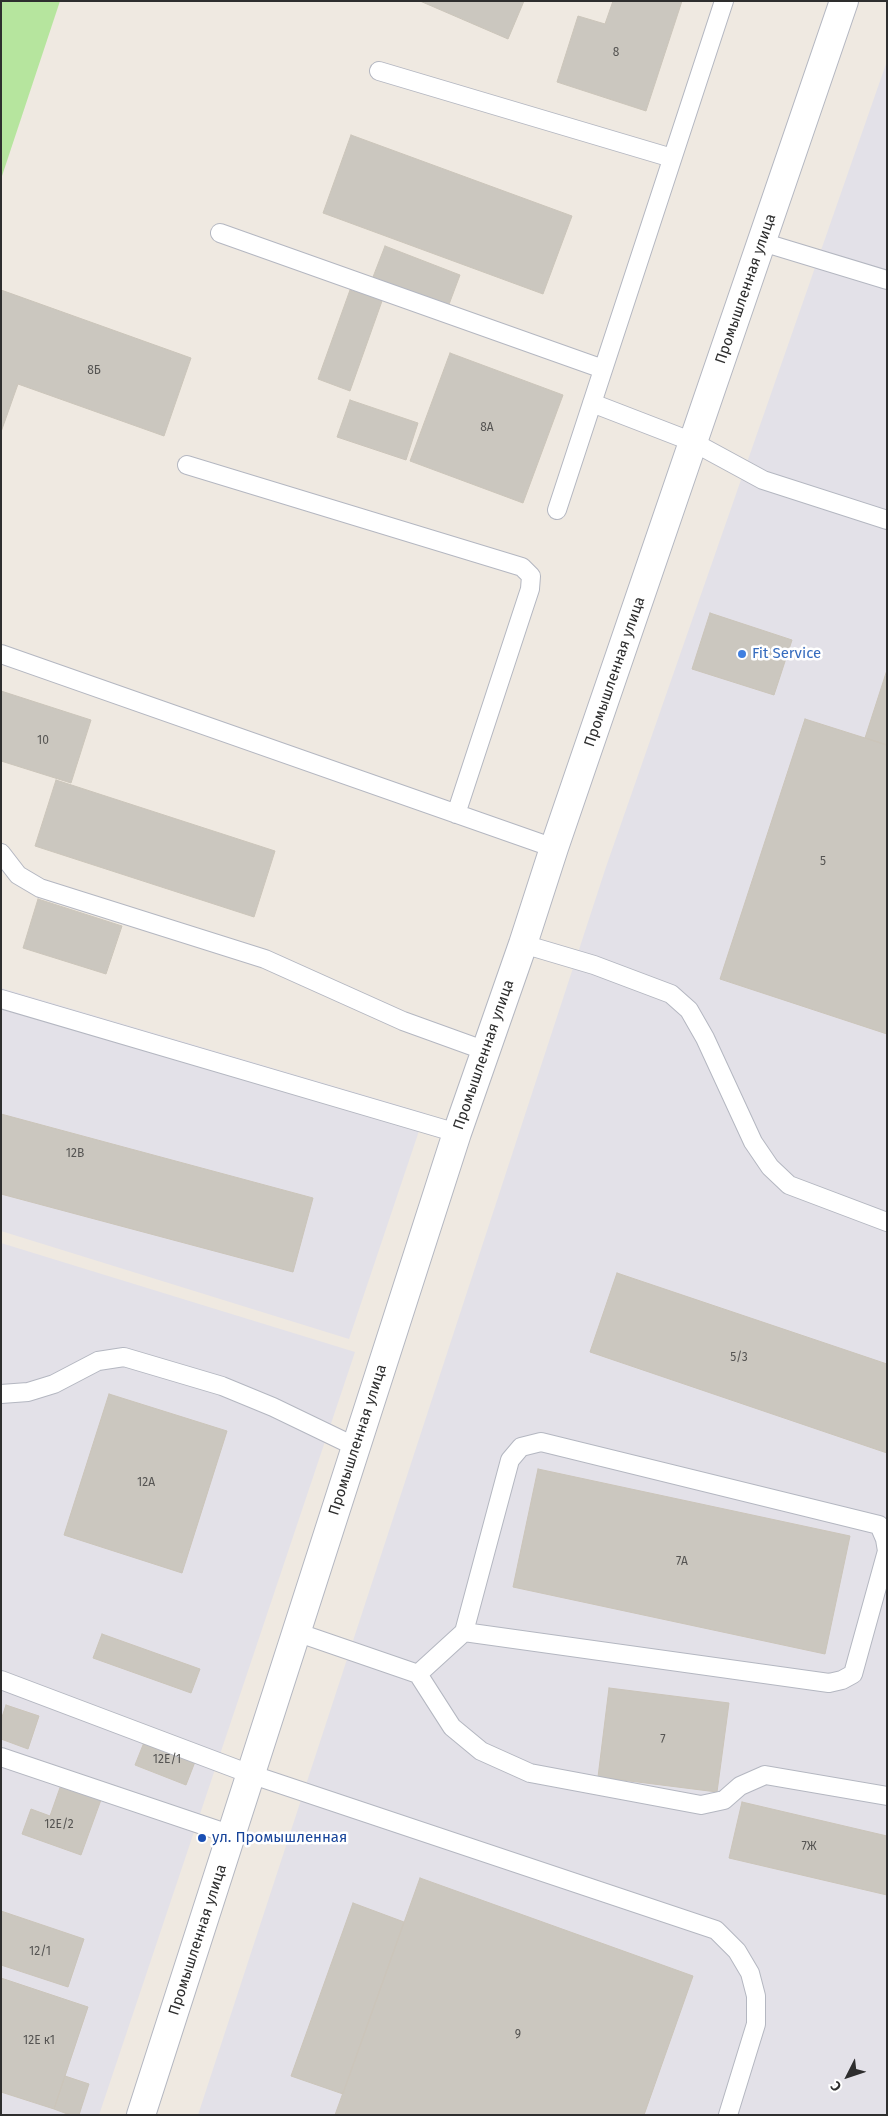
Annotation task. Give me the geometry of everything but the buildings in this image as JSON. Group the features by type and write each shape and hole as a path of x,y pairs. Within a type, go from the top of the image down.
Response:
{"street":[{"name":"Промышленная улица","path":"141,2115 457,1133 524,944 554,848 844,1"}],"lane":[{"path":"558,510 724,1"},
{"path":"380,71 672,158"},
{"path":"220,233 603,368"},
{"path":"762,242 887,280"},
{"path":"592,403 693,442 763,480 887,520"},
{"path":"187,465 522,567 531,576 530,589 456,814"},
{"path":"1,654 554,848"},
{"path":"1,853 18,875 40,888 265,959 403,1020 486,1052"},
{"path":"524,944 594,965 671,994 689,1010 705,1038 753,1142 770,1167 789,1185 887,1222"},
{"path":"1,999 457,1133"},
{"path":"1,1394 28,1392 54,1384 98,1361 124,1357 222,1386 273,1407 356,1447"},
{"path":"418,1674 464,1632 510,1460 521,1447 541,1442 879,1524 885,1539 886,1551 853,1674 842,1680 829,1683 464,1632"},
{"path":"296,1632 418,1674 452,1727 481,1750 530,1773 701,1805 724,1800 740,1786 765,1775 887,1796"},
{"path":"1,1680 250,1774 716,1930 737,1950 750,1973 756,1996 756,2024 728,2115"},
{"path":"1,1757 232,1835"}],"shaded area":[{"path":"887,61 887,2115 198,2115 606,867"},
{"path":"1,988 425,1113 349,1339 1,1231"},
{"path":"1,1243 355,1352 99,2115 1,2115"}],"green space":[{"path":"1,1 60,1 1,179"}],"place":[{"name":"Fit Service","path":"742,654"},
{"name":"ул. Промышленная","path":"202,1838"}]}
